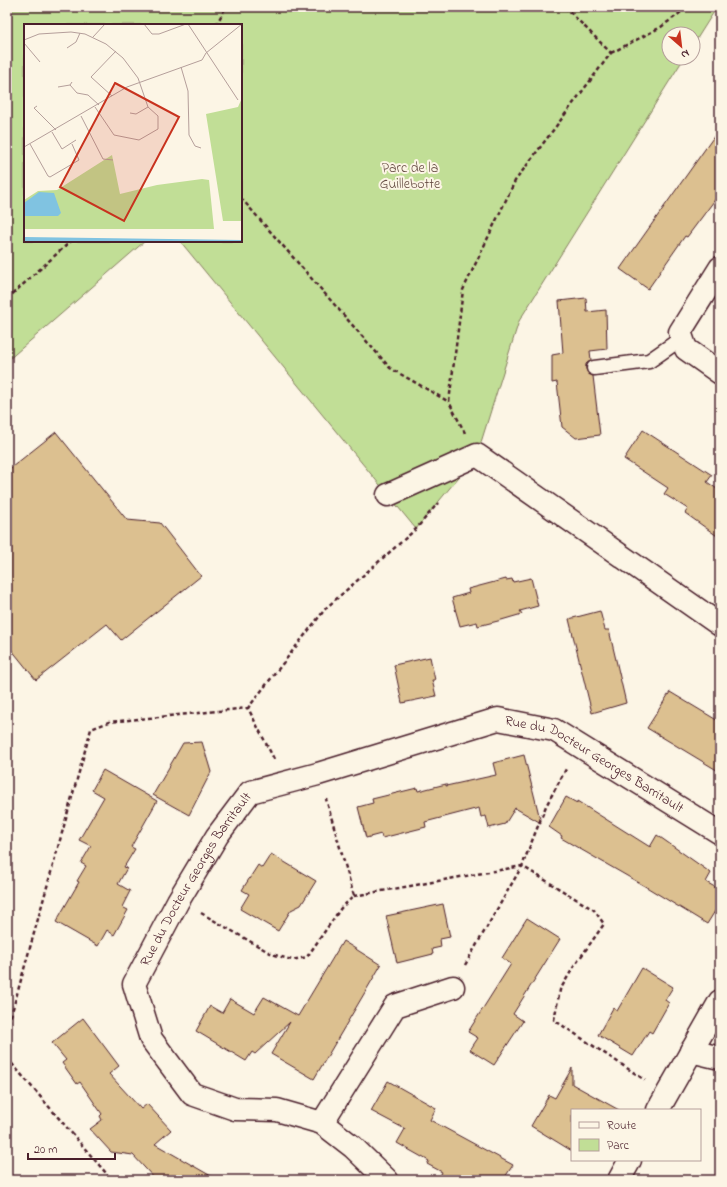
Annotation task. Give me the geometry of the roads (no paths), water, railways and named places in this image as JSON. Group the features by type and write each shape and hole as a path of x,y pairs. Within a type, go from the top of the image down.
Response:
{"street":[{"path":"720,268 680,332 686,349 720,373"},
{"path":"388,495 477,455 720,625"},
{"name":"Rue du Docteur Georges Barritault","path":"387,1180 353,1147 322,1123 277,1110 235,1109 192,1094 151,1039 134,984 178,901 217,836 250,792 318,774 498,719 554,730 720,833"},
{"path":"322,1123 395,1006 453,986"},
{"path":"662,1102 720,1001"},
{"path":"691,1052 720,1058"},
{"path":"619,1180 629,1161"}],"lane":[{"path":"594,368 649,361 682,338"}],"park label":[{"name":"Parc de la Guillebotte","path":"410,176"}]}
